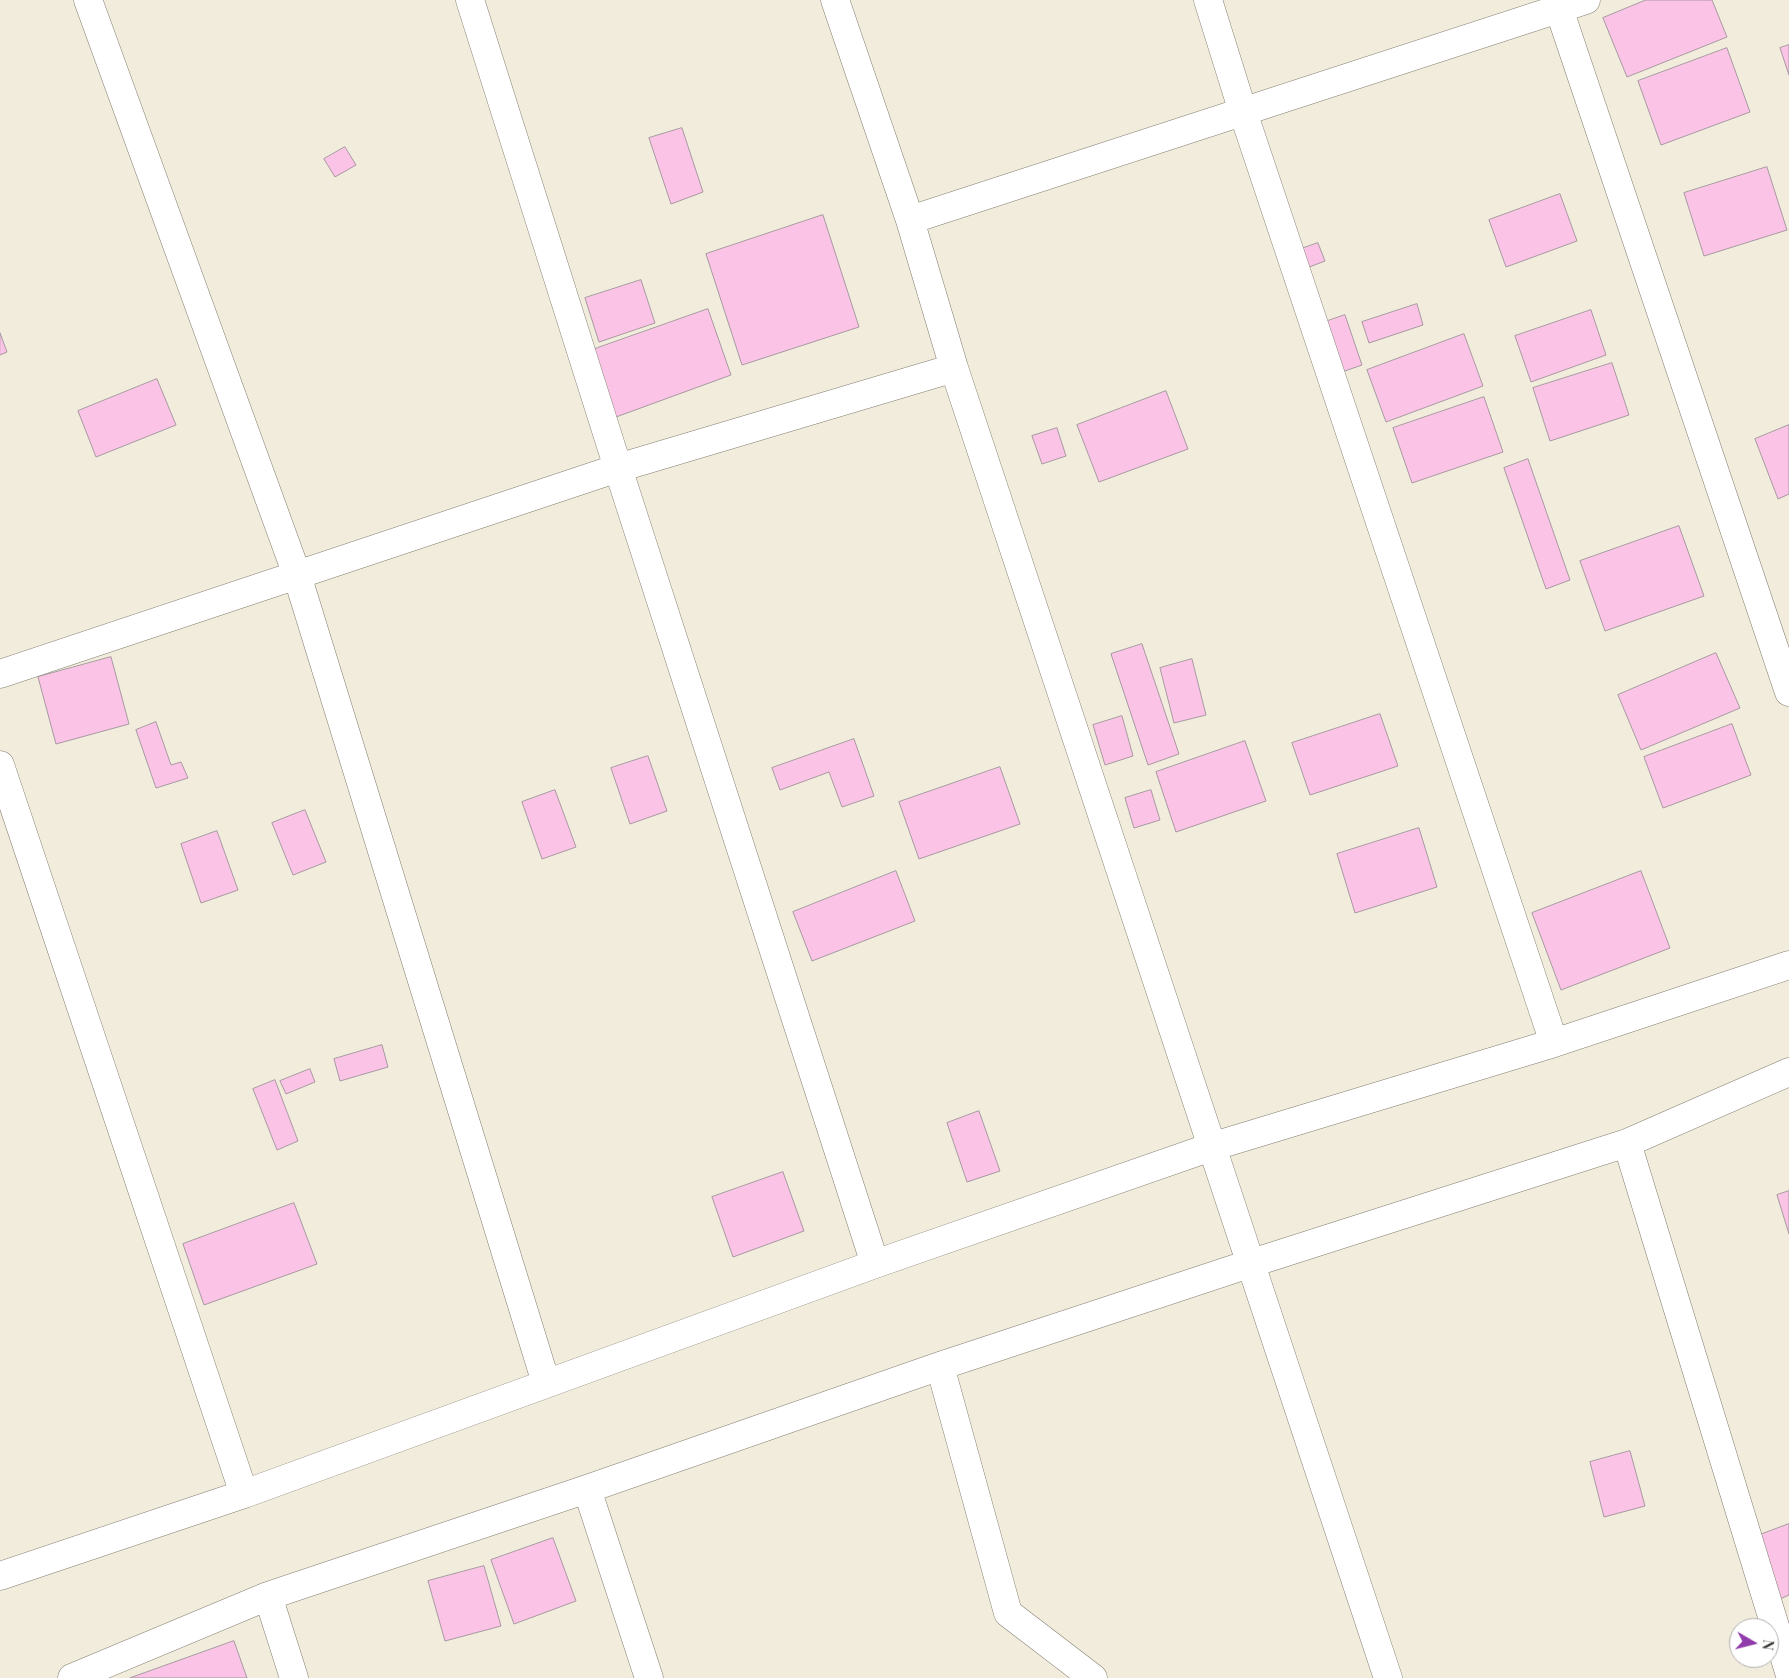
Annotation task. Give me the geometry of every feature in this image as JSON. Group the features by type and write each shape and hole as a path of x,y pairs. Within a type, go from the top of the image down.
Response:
{"street":[{"path":"88,0 297,575 546,1383"},
{"path":"470,0 618,468 875,1264"},
{"path":"836,0 910,220 954,368 1388,1678"},
{"path":"1208,0 1243,112 1554,1043"},
{"path":"910,220 1243,112 1558,4 1586,0"},
{"path":"1558,4 1789,692"},
{"path":"0,674 618,468 954,368"},
{"path":"0,765 244,1494"},
{"path":"0,1576 244,1494 875,1264 1211,1147 1554,1043 1789,965"},
{"path":"72,1678 268,1596 587,1489 940,1366 1252,1263 1627,1144 1789,1072"},
{"path":"1627,1144 1789,1672"},
{"path":"940,1366 1008,1613 1092,1678"},
{"path":"587,1489 649,1678"},
{"path":"268,1596 294,1678"}],"building":[{"path":"1646,0 1712,0 1727,37 1627,77 1603,18"},
{"path":"1789,45 1789,75 1780,48"},
{"path":"1727,48 1750,112 1661,145 1638,81"},
{"path":"682,128 703,192 671,204 649,138"},
{"path":"345,147 356,165 335,177 324,159"},
{"path":"1767,167 1787,230 1704,256 1684,193"},
{"path":"1560,194 1577,241 1506,267 1489,220"},
{"path":"823,215 859,327 742,365 706,254"},
{"path":"1318,243 1325,261 1304,269 1298,250"},
{"path":"641,280 655,323 599,342 585,298"},
{"path":"1417,304 1423,325 1369,343 1362,322"},
{"path":"708,309 731,375 616,417 592,350"},
{"path":"1591,310 1606,355 1531,382 1515,336"},
{"path":"1345,315 1362,365 1339,373 1322,323"},
{"path":"0,333 7,352 0,355"},
{"path":"1464,334 1483,386 1386,422 1367,370"},
{"path":"1612,363 1629,415 1550,441 1533,388"},
{"path":"157,379 176,425 96,457 78,411"},
{"path":"1166,391 1188,449 1099,482 1077,425"},
{"path":"1484,397 1503,452 1412,483 1393,428"},
{"path":"1789,425 1789,494 1778,499 1755,439"},
{"path":"1057,428 1066,456 1042,464 1032,436"},
{"path":"1528,459 1570,580 1546,589 1504,468"},
{"path":"1679,526 1704,596 1605,631 1580,561"},
{"path":"1142,644 1179,754 1148,765 1111,654"},
{"path":"1716,653 1740,708 1641,750 1618,695"},
{"path":"111,657 129,724 56,744 38,677"},
{"path":"1192,659 1206,715 1174,723 1160,668"},
{"path":"1380,714 1398,766 1310,795 1292,743"},
{"path":"1122,716 1133,756 1105,765 1093,725"},
{"path":"156,722 171,765 181,762 188,778 156,788 136,730"},
{"path":"1732,724 1751,775 1663,808 1644,757"},
{"path":"854,739 874,796 842,807 829,772 780,790 772,768"},
{"path":"1245,741 1266,801 1176,832 1156,772"},
{"path":"648,756 667,811 630,824 611,768"},
{"path":"1000,767 1020,824 919,859 899,802"},
{"path":"555,790 576,847 542,859 522,802"},
{"path":"1151,790 1160,820 1134,828 1125,798"},
{"path":"305,810 326,862 293,875 272,823"},
{"path":"1419,828 1437,887 1355,913 1337,854"},
{"path":"217,831 238,890 201,903 181,844"},
{"path":"896,871 915,921 812,961 793,912"},
{"path":"1641,871 1670,948 1561,990 1532,913"},
{"path":"382,1045 388,1067 340,1081 334,1059"},
{"path":"310,1069 315,1082 286,1094 280,1081"},
{"path":"275,1080 298,1141 277,1150 253,1089"},
{"path":"979,1111 1000,1171 967,1182 947,1123"},
{"path":"783,1172 804,1231 733,1257 712,1197"},
{"path":"1789,1191 1789,1234 1777,1195"},
{"path":"294,1203 317,1264 204,1305 183,1244"},
{"path":"1630,1451 1645,1506 1604,1517 1590,1462"},
{"path":"1789,1524 1789,1595 1780,1599 1757,1536"},
{"path":"553,1538 576,1601 514,1624 491,1560"},
{"path":"484,1566 501,1626 445,1641 428,1581"},
{"path":"234,1641 247,1678 130,1678"}]}
